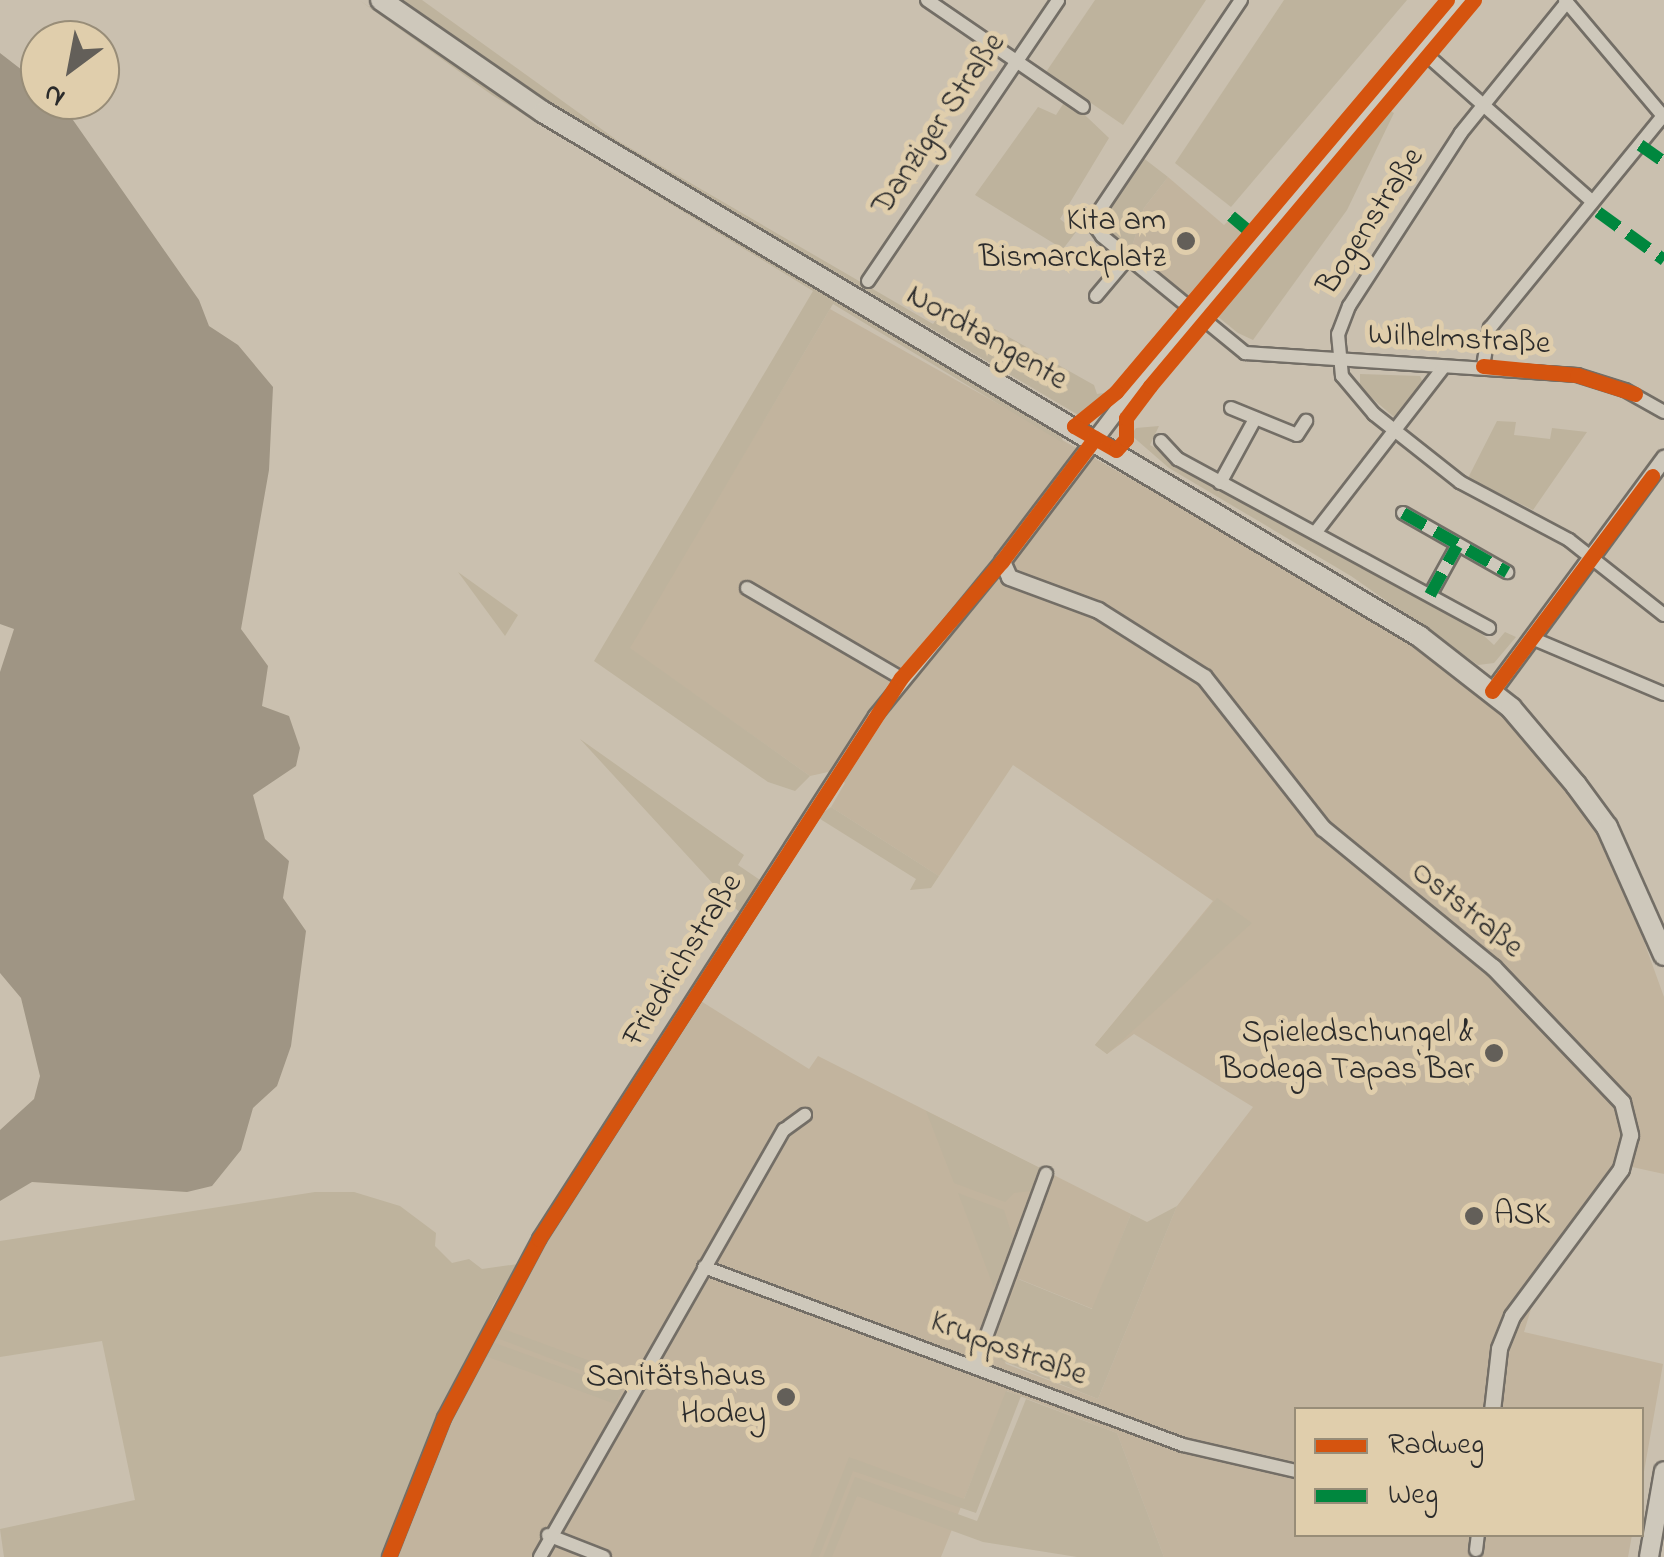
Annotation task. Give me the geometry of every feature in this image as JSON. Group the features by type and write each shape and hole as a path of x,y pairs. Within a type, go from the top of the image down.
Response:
{"main road":[{"name":"Nordtangente","path":"381,0 542,112 1309,565 1492,691 1606,827 1664,955"},
{"path":"1649,1557 1655,1503 1664,1470"}],"street":[{"path":"927,0 1083,107"},
{"name":"Danziger Straße","path":"868,281 1058,0"},
{"name":"Wilhelmstraße","path":"1242,0 1092,222 1128,258 1245,353 1442,369 1483,366 1594,379 1664,412"},
{"name":"Friedrichstraße","path":"390,1557 444,1418 534,1248 901,678 1002,561 1095,438 1461,0"},
{"path":"1483,366 1490,328 1664,116 1566,1"},
{"name":"Bogenstraße","path":"1340,363 1342,320 1481,107 1566,1"},
{"path":"1420,49 1481,107 1592,201"},
{"path":"1096,296 1128,258"},
{"path":"1340,363 1352,393 1460,482 1560,534 1664,615"},
{"path":"1315,533 1442,369"},
{"path":"1231,408 1254,421 1296,435 1306,421"},
{"path":"1220,482 1254,421"},
{"path":"1161,441 1220,482 1489,628"},
{"path":"1492,691 1593,560 1664,458"},
{"path":"1403,512 1506,572"},
{"path":"1430,595 1457,546"},
{"name":"Oststraße","path":"1002,561 1009,576 1098,610 1204,677 1324,828 1494,967 1622,1102 1630,1135 1621,1170 1520,1302 1499,1350 1492,1407"},
{"path":"747,588 901,678"},
{"path":"1534,638 1664,694"},
{"path":"540,1557 548,1535 784,1130 805,1114"},
{"path":"975,1366 1046,1174"},
{"name":"Kruppstraße","path":"704,1267 1183,1445 1294,1471"},
{"path":"548,1535 604,1557"},
{"path":"1476,1550 1478,1537"}],"shaded area":[{"path":"359,0 534,118 1061,433 1063,443 833,304 630,648 810,776 795,791 768,782 594,661 813,291 492,95"},
{"path":"396,0 422,0 618,141 933,324 946,307 955,307 1094,385 1097,394 1116,391 1080,416 529,92"},
{"path":"1095,0 1206,0 1123,125 1046,72"},
{"path":"1284,0 1407,0 1231,207 1175,163"},
{"path":"0,53 20,68 20,120 73,120 199,300 209,326 238,345 273,387 269,470 241,629 268,666 262,706 289,716 300,748 296,766 253,795 265,839 289,861 283,898 306,931 291,1046 277,1086 253,1108 241,1150 212,1186 187,1192 32,1182 0,1201 0,1130 34,1099 40,1076 21,998 0,973 0,672 14,629 0,624"},
{"path":"1067,98 1109,138 1060,219 1076,232 1063,249 975,195 1038,107 1056,115"},
{"path":"1389,110 1394,113 1347,210 1253,340 1238,333 1217,316 1219,310"},
{"path":"1142,157 1168,177 1144,208 1131,250 1100,224"},
{"name":"Kita am Bismarckplatz","path":"1168,177 1224,225 1230,219 1245,232 1190,298 1131,250 1144,208"},
{"path":"830,309 1415,639 1491,698 1559,769 1610,847 1664,997 1664,1174 1632,1167 1534,1299 1524,1332 1663,1364 1644,1472 1644,1407 1294,1407 1294,1537 1632,1537 1628,1557 1164,1557 1117,1433 1007,1391 941,1557 389,1557 484,1336 696,998 809,1069 818,1056 1131,1214 1093,1309 1019,1279 995,1344 1006,1364 1098,1399 1177,1206 1253,1107 1134,1034 1107,1054 1095,1045 1213,901 1013,765 939,876 831,807 845,783 828,772 810,776 629,648"},
{"path":"1360,374 1420,376 1424,385 1394,417 1360,388"},
{"path":"1497,421 1516,422 1514,435 1550,439 1552,428 1587,432 1533,510 1468,478"},
{"path":"1159,426 1150,445 1461,615 1494,645 1505,632 1516,637 1494,663 1478,665 1351,576 1169,468 1131,435 1136,428"},
{"path":"458,572 518,615 505,636"},
{"path":"580,739 744,855 738,865 760,880 740,913"},
{"path":"831,807 939,876 931,888 910,890 916,879 817,817"},
{"path":"1217,898 1252,923 1107,1054 1095,1045"},
{"path":"926,1111 1040,1168 1031,1191 1014,1193 1005,1202 954,1183"},
{"path":"315,1192 354,1192 400,1206 436,1233 435,1246 452,1263 469,1259 482,1269 518,1264 493,1305 389,1557 4,1557 0,1529 135,1500 102,1341 0,1357 0,1241"},
{"path":"958,1193 1004,1210 1013,1238 994,1288"},
{"path":"1177,1206 1098,1399 998,1359 995,1340 1018,1279 1092,1309 1131,1214 1147,1222"},
{"path":"498,1327 631,1376 623,1386 494,1337"},
{"path":"492,1342 622,1391 615,1404 483,1355"},
{"path":"1006,1391 1021,1396 976,1513 853,1471 819,1557 810,1557 849,1457 964,1499"},
{"path":"1026,1399 1117,1433 1164,1557 1077,1557 983,1542 857,1496 832,1557 823,1557 855,1477 977,1521"}],"marked path":[{"path":"1640,145 1664,162"},
{"path":"1598,212 1664,260"},
{"path":"1231,216 1249,231"},
{"path":"1403,513 1507,572"},
{"path":"1430,595 1457,546"}],"cycle path":[{"path":"1447,0 1116,392 1074,426 1116,450 1126,439 1126,418 1150,386 1474,0"},
{"path":"1483,366 1577,375 1635,394"},
{"path":"389,1557 444,1418 539,1239 901,678 1002,561 1095,438"},
{"path":"1492,691 1652,476"}],"place":[{"name":"Kita am Bismarckplatz","path":"1186,241"},
{"name":"Spieledschungel & Bodega Tapas Bar","path":"1494,1053"},
{"name":"ASK","path":"1474,1216"},
{"name":"Sanitätshaus Hodey","path":"786,1397"}]}
